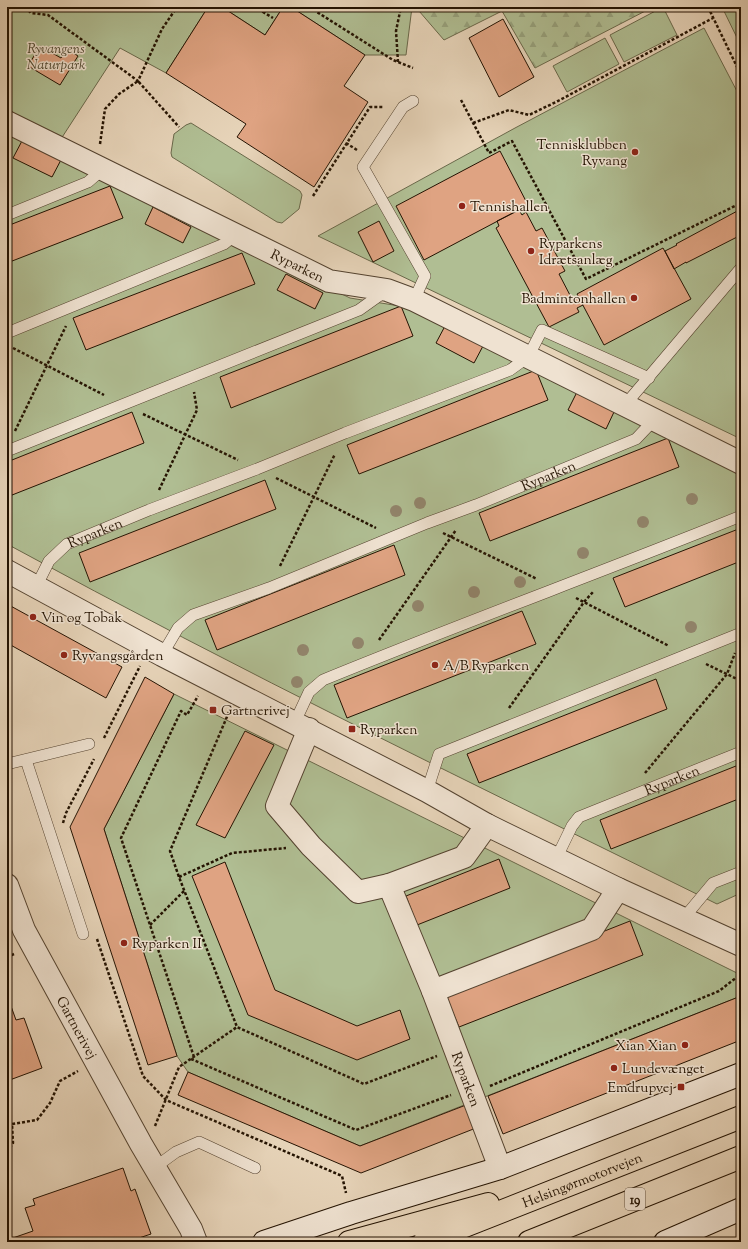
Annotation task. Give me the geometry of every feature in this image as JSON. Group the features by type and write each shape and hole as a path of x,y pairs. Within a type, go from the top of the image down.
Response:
{"highway":[{"name":"Helsingørmotorvejen","path":"424,1242 741,1117"},
{"name":"19","path":"529,1242 741,1157"},
{"path":"349,1242 586,1178"}],"street":[{"name":"Ryparken","path":"7,122 329,281 387,290 414,300 741,463"},
{"path":"7,571 162,655 427,790 487,825 618,889 738,942"},
{"path":"302,726 277,806 311,846 358,892 389,885 464,857 487,825"},
{"name":"Gartnerivej","path":"7,885 24,930 154,1168 191,1229 196,1242"},
{"name":"Ryparken","path":"389,885 433,991 500,1168"},
{"path":"433,991 592,929 618,889"},
{"path":"264,1242 351,1213 500,1168 741,1074"},
{"path":"665,1242 741,1209"}],"lane":[{"path":"413,101 403,107 363,167 425,276 414,300"},
{"path":"7,215 88,182 101,168"},
{"path":"7,333 224,244 236,235"},
{"path":"625,405 741,268"},
{"path":"7,451 359,310 387,290"},
{"path":"528,357 542,330 649,378"},
{"name":"Ryparken","path":"36,587 49,561 67,544 149,510 510,370 528,357"},
{"name":"Ryparken","path":"162,655 178,628 193,615 269,588 636,439 654,420"},
{"path":"302,726 309,692 323,680 555,588 615,567 741,516"},
{"path":"427,790 439,754 741,633"},
{"path":"7,764 89,744"},
{"name":"Ryparken","path":"556,859 572,826 579,817 741,752"},
{"path":"26,760 83,934"},
{"path":"683,919 713,883 741,872"},
{"path":"154,1168 176,1152 199,1142 255,1168"}],"path":[{"path":"25,7 31,12 48,15 138,81 179,127"},
{"path":"101,168 99,148 105,109 119,94 138,81 162,29 177,7"},
{"path":"265,7 263,12 273,18"},
{"path":"309,7 398,62 412,68"},
{"path":"398,62 396,31 401,7"},
{"path":"708,7 741,76"},
{"path":"473,123 509,110 529,115 713,18"},
{"path":"461,100 489,153 512,140 586,279 741,203"},
{"path":"313,196 370,107 403,107"},
{"path":"14,434 75,306"},
{"path":"7,345 123,405 394,537"},
{"path":"149,510 197,410 191,378"},
{"path":"269,588 345,434"},
{"path":"362,664 449,537 476,505"},
{"path":"427,523 449,537 584,602 741,681"},
{"path":"492,733 584,602 595,590"},
{"path":"623,799 727,674 736,647"},
{"path":"194,1057 121,838 181,711 187,715 209,679"},
{"path":"237,693 170,851 178,877 236,1027 364,1084 454,1049"},
{"path":"178,877 232,852 311,846"},
{"path":"150,925 184,891"},
{"path":"83,934 97,938 143,1076 166,1100 342,1176 351,1213"},
{"path":"191,1059 356,1130 470,1091 719,991 741,974"},
{"path":"141,1144 151,1136 179,1067 236,1027"},
{"path":"12,1124 37,1120 50,1103 60,1082 95,1061"},
{"path":"7,1115 12,1124 13,1143 7,1152"}],"green space":[{"name":"Ryvangens Naturpark","path":"7,7 208,7 166,73 120,48 59,142 7,114"},
{"path":"222,7 283,7 265,35"},
{"path":"291,7 412,7 406,55 365,55"},
{"path":"426,7 653,7 535,68 502,11 444,40 419,11"},
{"path":"663,7 677,35 624,62 610,35"},
{"path":"722,7 741,7 741,46"},
{"path":"704,28 741,99 741,439 318,236 515,128"},
{"path":"605,38 619,64 567,92 553,66"},
{"path":"191,123 300,191 302,195 299,209 282,223 277,222 172,157 171,153 174,134"},
{"path":"7,131 350,298 412,308 741,473 741,893 717,904 271,683 7,544"},
{"path":"174,694 741,975 741,996 360,1146 188,1072 177,1056 104,829"}],"building":[{"path":"208,7 222,7 265,35 283,7 291,7 365,55 344,86 368,102 314,187 237,137 246,124 166,73"},
{"path":"503,19 534,77 499,97 469,38"},
{"path":"40,46 61,58 67,49 78,56 60,85 28,66"},
{"path":"23,139 62,158 52,177 13,158"},
{"name":"Tennishallen","path":"500,151 528,205 424,260 396,206"},
{"path":"110,186 123,218 7,263 7,226"},
{"path":"153,207 191,227 183,243 145,224"},
{"path":"741,209 741,235 674,269 665,251"},
{"name":"Ryparkens Idrætsanlæg","path":"519,210 522,215 526,212 536,231 542,228 565,271 559,274 572,299 578,296 583,305 577,308 579,312 549,327 496,228 499,226 497,221"},
{"path":"379,221 394,251 373,262 358,232"},
{"name":"Badmintonhallen","path":"663,248 691,299 604,345 577,294"},
{"path":"242,253 255,284 86,350 73,318"},
{"path":"286,274 323,293 315,309 277,290"},
{"path":"401,306 413,336 231,408 220,377"},
{"path":"445,326 483,346 474,363 436,343"},
{"path":"536,370 548,400 359,474 347,445"},
{"path":"577,392 614,412 606,429 568,410"},
{"path":"132,412 144,443 7,497 7,462"},
{"path":"668,438 679,467 490,541 479,513"},
{"path":"265,480 276,509 90,582 79,553"},
{"path":"741,528 741,561 625,607 613,578"},
{"path":"394,545 405,575 217,650 205,620"},
{"name":"Ryvangsgården","path":"7,604 122,667 106,698 7,643"},
{"name":"A/B Ryparken","path":"522,611 536,644 347,718 334,685"},
{"name":"Ryparken II","path":"145,677 174,694 104,829 177,1056 148,1065 70,827"},
{"path":"656,679 667,709 479,783 467,754"},
{"path":"245,731 274,745 225,838 196,825"},
{"path":"741,764 741,798 611,849 600,820"},
{"path":"499,859 510,888 417,925 406,896"},
{"name":"Ryparken II","path":"225,862 275,990 357,1026 400,1010 410,1039 357,1060 248,1015 192,876"},
{"path":"630,921 643,955 459,1027 445,994"},
{"path":"7,995 16,1020 24,1018 42,1068 7,1081"},
{"name":"Lundevænget","path":"741,996 741,1040 503,1134 488,1096"},
{"path":"188,1072 360,1146 466,1105 476,1128 361,1173 178,1095"},
{"path":"123,1168 131,1191 135,1189 151,1234 127,1242 7,1242 7,1240 33,1231 25,1208 35,1205 33,1199"}],"place":[{"name":"Tennisklubben Ryvang","path":"635,152"},
{"name":"Tennishallen","path":"462,206"},
{"name":"Ryparkens Idrætsanlæg","path":"531,251"},
{"name":"Badmintonhallen","path":"634,298"},
{"name":"Vin og Tobak","path":"33,617"},
{"name":"Ryvangsgården","path":"64,655"},
{"name":"A/B Ryparken","path":"435,665"},
{"name":"Gartnerivej","path":"213,710"},
{"name":"Ryparken","path":"352,729"},
{"name":"Ryparken II","path":"124,943"},
{"name":"Xian Xian","path":"685,1045"},
{"name":"Lundevænget","path":"614,1068"},
{"name":"Emdrupvej","path":"681,1087"}]}
